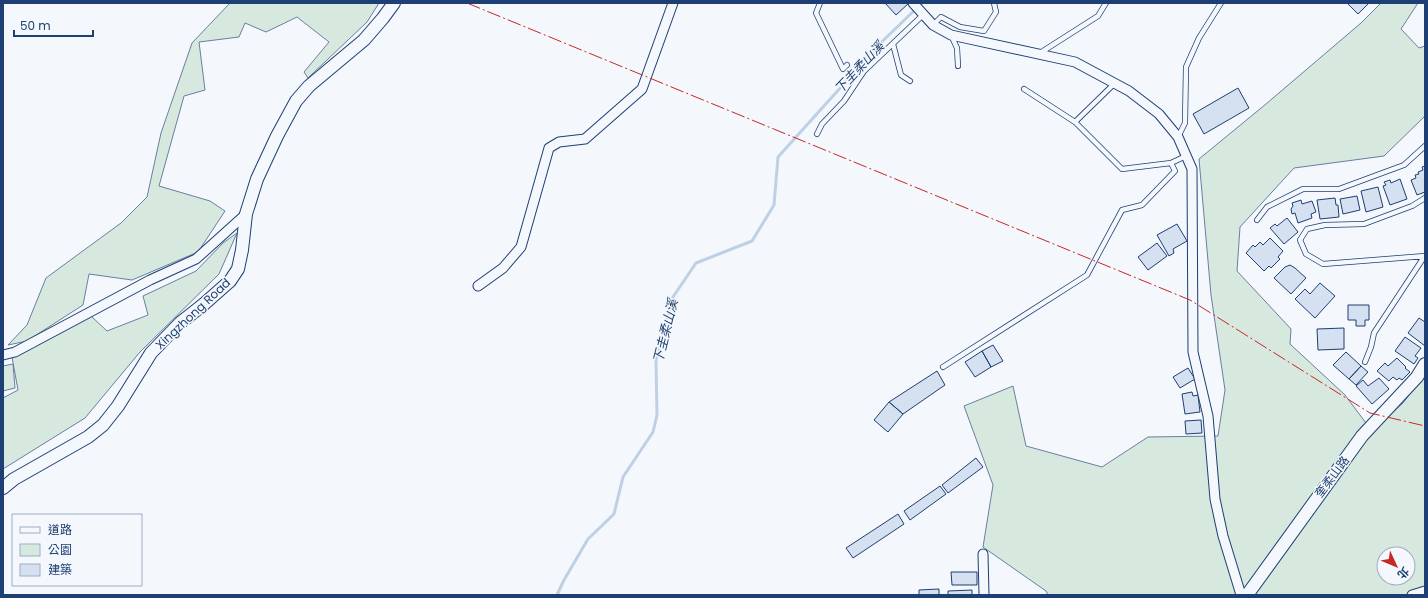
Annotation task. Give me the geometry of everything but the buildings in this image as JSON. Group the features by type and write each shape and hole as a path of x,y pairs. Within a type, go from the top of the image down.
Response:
{"street":[{"name":"Xingzhong Road","path":"3,488 14,479 88,436 103,425 118,406 151,353 180,323 230,281 238,269 242,250 246,214 257,179 277,136 296,101 309,86 364,40 394,3"},
{"path":"478,286 503,268 521,247 550,148 559,142 586,139 642,89 673,3"},
{"path":"919,9 933,25 951,35 1075,62 1129,91 1159,114 1178,137 1192,169 1193,352 1208,416 1215,499 1223,536 1241,595"},
{"path":"3,355 15,352 150,280 196,259 246,214"},
{"name":"奎柔山路","path":"1247,595 1362,436 1417,377 1425,364"},
{"path":"983,554 984,595"},
{"path":"1412,595 1425,591"}],"lane":[{"path":"820,3 816,13 843,69 847,65"},
{"path":"933,25 941,17 960,28 984,31 996,12 994,3"},
{"path":"1039,54 1098,16 1106,3"},
{"path":"1178,137 1185,123 1186,67 1199,38 1221,3"},
{"path":"817,134 822,124 844,101 864,71 892,44 919,9"},
{"path":"951,35 957,48 958,66"},
{"path":"892,44 901,75 910,81"},
{"path":"1076,122 1115,83"},
{"path":"1024,89 1076,122 1122,169 1171,163 1186,156"},
{"path":"1257,220 1267,207 1303,189 1339,189 1404,165 1425,146"},
{"path":"943,367 1087,275 1122,210 1142,205 1174,171 1171,163"},
{"path":"1425,198 1412,206 1364,224 1325,225 1307,229 1300,240 1306,254 1322,264 1425,256"},
{"path":"1365,362 1372,348 1374,333 1425,256"}],"green space":[{"path":"230,3 379,3 367,22 308,78 304,72 329,42 297,17 266,32 245,23 239,37 199,42 205,90 184,96 159,186 210,201 225,211 198,252 132,280 89,274 83,305 27,341 8,345 27,325 46,278 121,223 147,197 161,133 192,43"},
{"path":"1381,3 1418,3 1401,29 1419,48 1425,46 1425,116 1384,156 1294,168 1240,227 1237,271 1291,329 1290,344 1345,395 1372,431 1403,403 1425,374 1425,595 1048,595 1046,591 983,547 993,485 964,406 1013,386 1026,446 1102,467 1148,437 1218,436 1225,390 1211,295 1199,159 1361,23"},
{"path":"237,233 219,274 140,352 85,418 3,469 3,398 18,390 12,357 91,316 107,331 148,315 143,296 196,271 223,243"},
{"path":"13,364 15,388 3,391 3,366"}],"waterway":[{"name":"下圭柔山溪","path":"557,595 588,539 614,514 623,477 653,432 657,415 656,360 673,297 696,263 752,241 774,205 778,157 842,86 863,60 922,3"}],"power":[{"path":"467,3 1190,300 1370,413 1425,426"}]}
